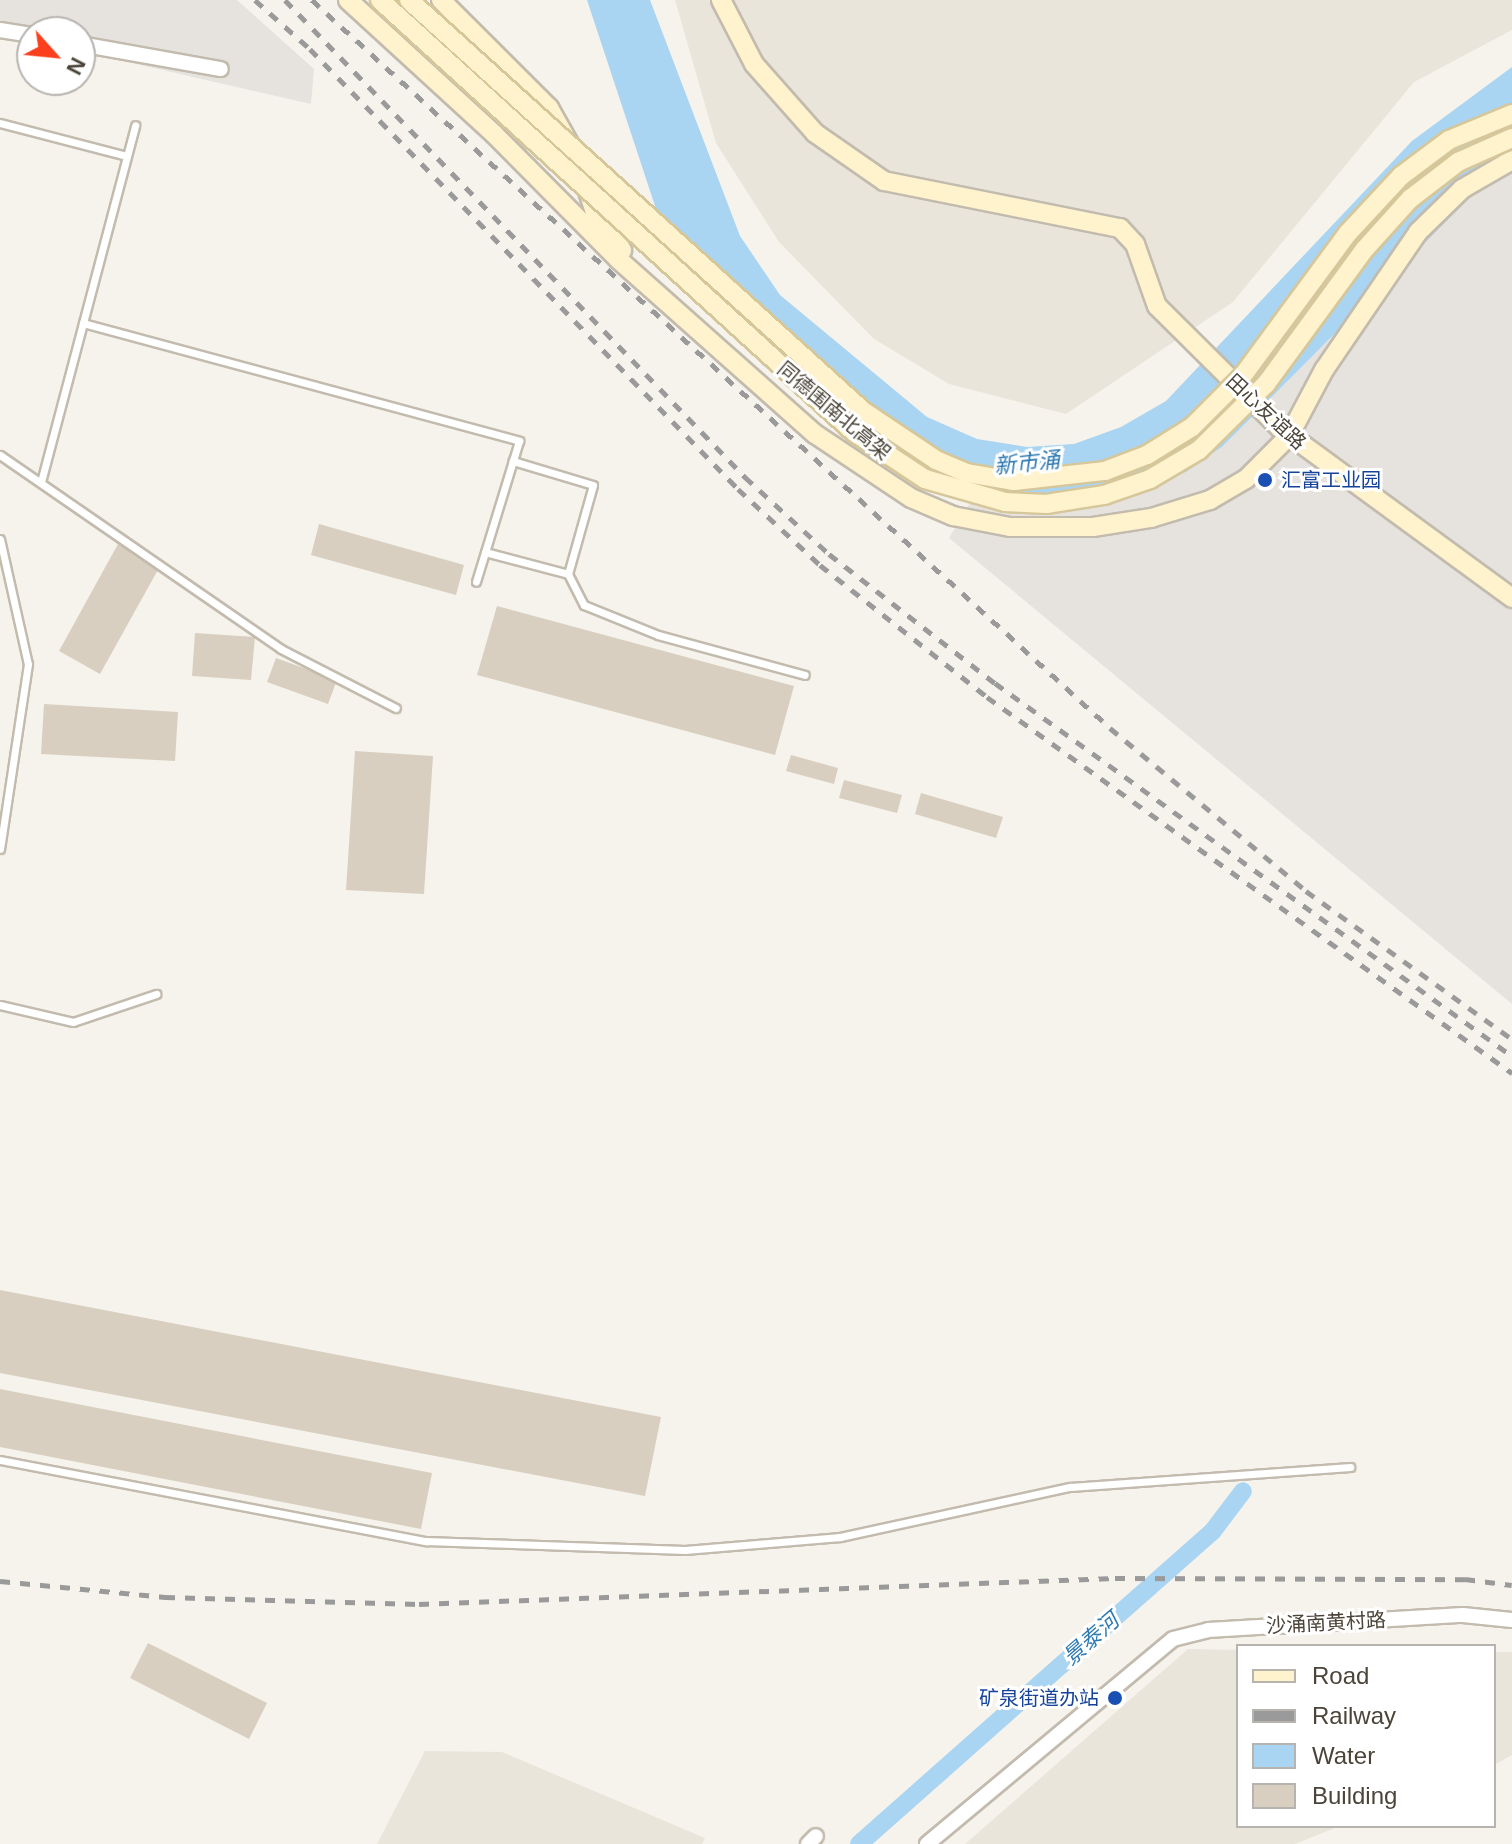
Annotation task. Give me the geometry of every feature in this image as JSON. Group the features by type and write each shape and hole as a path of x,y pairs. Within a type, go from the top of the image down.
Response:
{"street":[{"path":"348,0 494,134 585,228 839,453 937,510 982,522 1043,528 1093,527 1178,512 1246,479 1284,432 1347,333 1431,217 1477,178 1512,160"},
{"name":"同德围南北高架","path":"380,0 854,432 925,479 1005,502 1046,504 1104,495 1150,479 1199,450 1266,384 1364,250 1410,199 1458,162 1512,138"},
{"name":"同德围南北高架","path":"409,0 863,411 936,460 967,473 1014,481 1105,471 1147,455 1192,427 1241,378 1348,233 1401,176 1449,140 1512,114"},
{"path":"441,0 549,108 576,156 602,224 660,294"},
{"name":"田心友谊路","path":"721,0 754,64 815,133 884,181 1100,221 1120,228 1135,244 1157,306 1284,432 1512,598"},
{"path":"96,47 221,69"},
{"path":"494,134 511,139 537,138 551,124 549,108"},
{"name":"沙涌南黄村路","path":"927,1844 1173,1639 1208,1630 1463,1615 1512,1620"}],"lane":[{"path":"0,123 127,156"},
{"path":"41,482 135,125"},
{"path":"83,323 519,441 476,582"},
{"path":"0,455 281,649 396,708"},
{"path":"513,461 593,485 568,574 584,605 658,635 805,675"},
{"path":"0,539 28,664 0,849"},
{"path":"485,552 568,574"},
{"path":"0,1005 73,1022 156,994"},
{"path":"0,1460 426,1541 685,1550 840,1537 1070,1487 1350,1467"}],"shaded area":[{"path":"0,0 237,0 314,69 311,104 96,55 96,16 16,16 16,33 0,33"},
{"path":"675,0 1512,0 1512,30 1414,82 1233,302 1066,414 949,384 874,339 779,242 716,143"},
{"name":"汇富工业园","path":"1512,155 1512,1004 949,538 970,503 1019,509 1142,489 1186,472 1223,446"},
{"path":"1188,1649 1236,1650 1236,1828 1335,1828 1295,1844 965,1844"},
{"path":"1496,1652 1512,1652 1512,1755 1496,1764"},
{"path":"425,1751 502,1752 705,1838 702,1844 377,1844"}],"water":[{"name":"新市涌","path":"587,0 650,0 740,236 780,295 927,417 977,439 1027,447 1074,444 1121,427 1166,401 1412,141 1512,67 1512,155 1223,446 1186,472 1142,489 1019,509 970,503 907,477 850,437 765,367 702,303 660,221"}],"building":[{"path":"319,524 464,565 456,595 311,555"},
{"path":"118,544 159,568 100,674 59,651"},
{"path":"497,606 794,686 775,755 477,675"},
{"path":"195,633 255,637 251,680 192,676"},
{"path":"276,658 337,680 328,704 267,682"},
{"path":"44,704 178,712 175,761 41,754"},
{"path":"355,751 433,756 424,894 346,890"},
{"path":"791,755 838,768 834,784 786,771"},
{"path":"844,780 902,795 897,813 839,798"},
{"path":"921,793 1003,817 996,838 915,814"},
{"path":"0,1290 661,1417 645,1496 0,1373"},
{"path":"0,1389 432,1473 421,1529 0,1447"},
{"path":"148,1643 267,1703 249,1739 130,1678"}],"waterway":[{"name":"景泰河","path":"859,1844 1212,1532 1243,1491"}],"railway":[{"path":"255,0 310,49 738,489 820,565 987,697 1512,1073"},
{"path":"285,0 745,477 829,554 995,683 1512,1056"},
{"path":"312,0 1110,728 1306,891 1512,1039"},
{"path":"0,1581 165,1597 419,1604 1115,1578 1465,1579 1512,1585"}],"place":[{"name":"汇富工业园","path":"1265,480"},
{"name":"矿泉街道办站","path":"1115,1698"}]}
